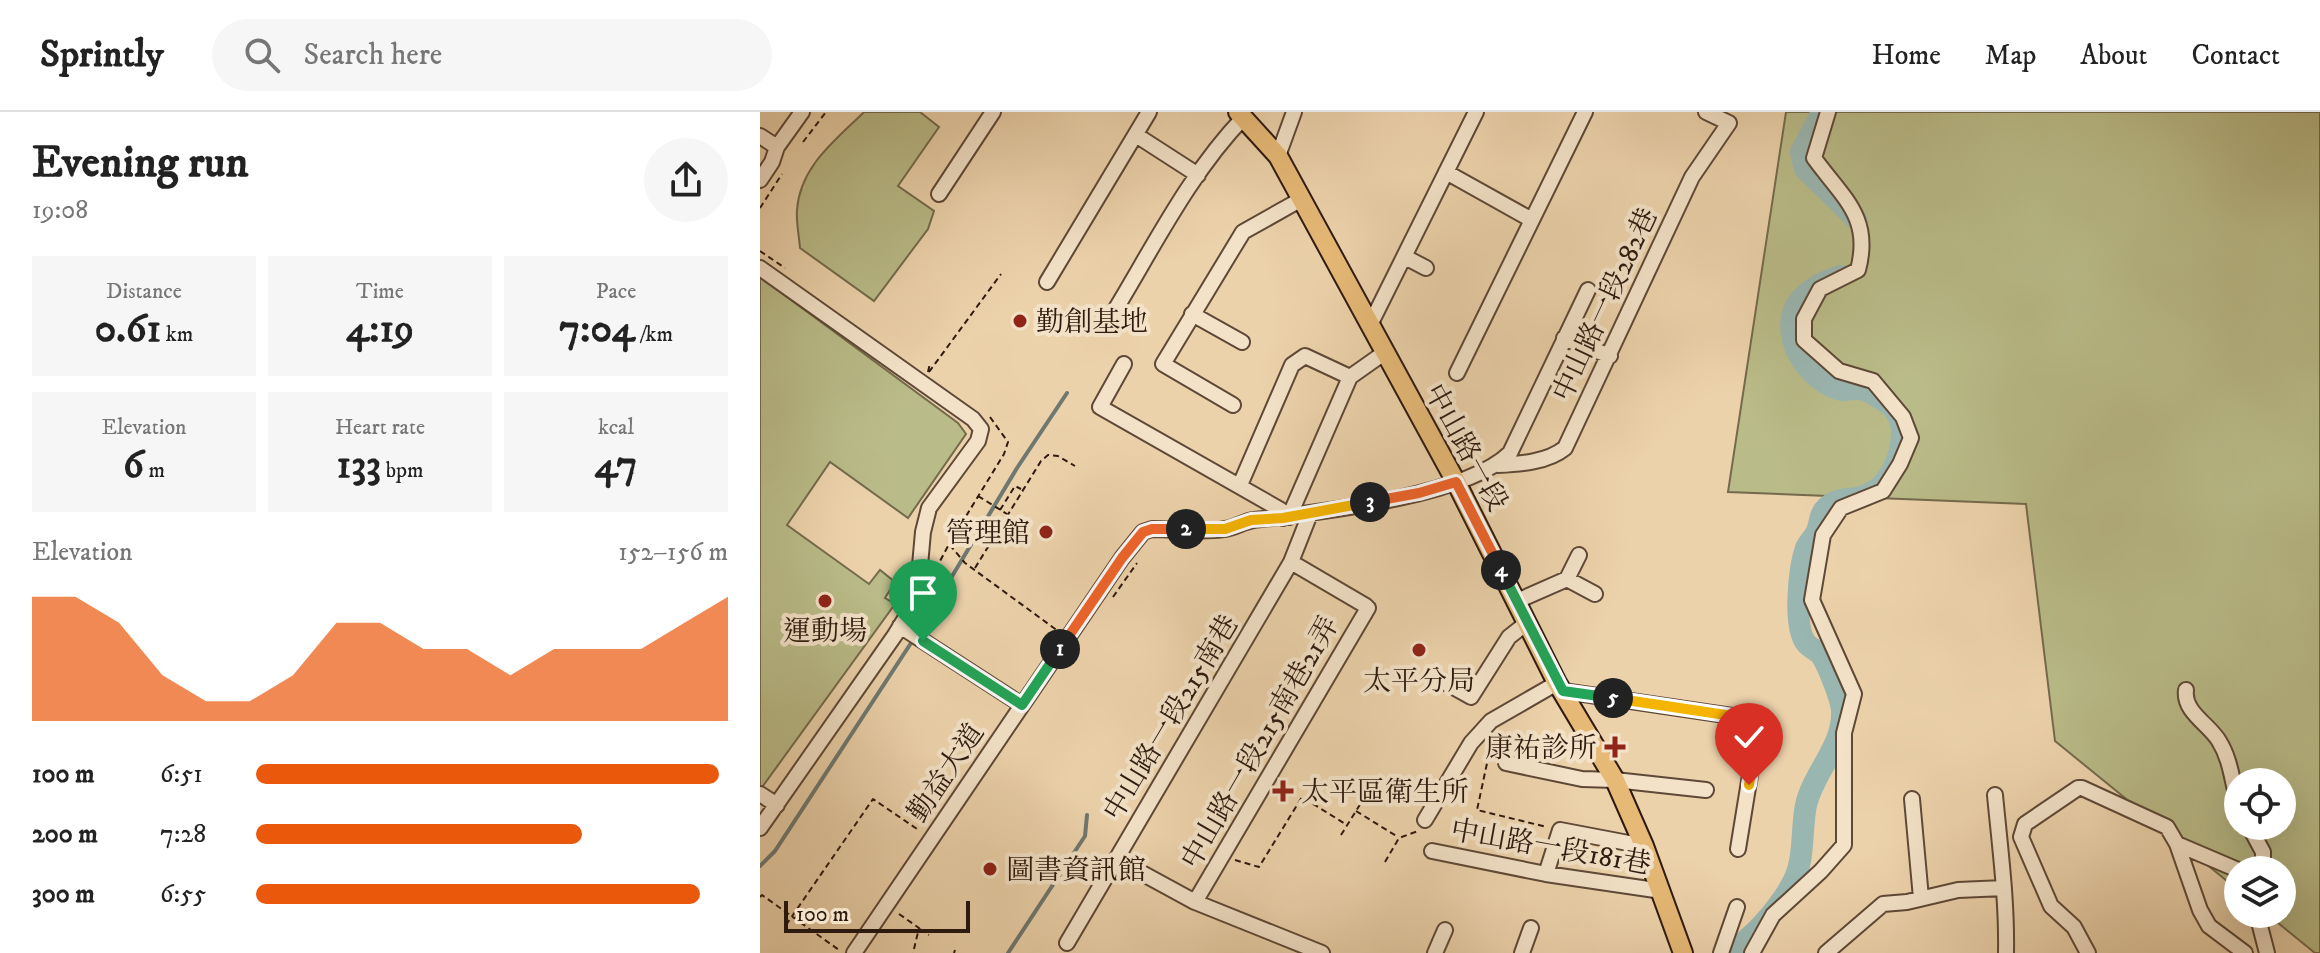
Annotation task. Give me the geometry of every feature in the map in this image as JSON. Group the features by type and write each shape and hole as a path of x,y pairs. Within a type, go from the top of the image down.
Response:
{"main road":[{"name":"中山路一段","path":"1241,115 1278,156 1456,482 1560,687 1615,780 1662,891 1683,953"}],"street":[{"path":"760,180 772,162 777,147 802,112"},
{"path":"939,194 993,112"},
{"path":"1047,282 1149,112"},
{"path":"1278,156 1294,112"},
{"path":"1370,325 1476,112"},
{"path":"1457,373 1585,112"},
{"name":"中山路一段282巷","path":"1225,529 1251,520 1286,518 1419,493 1498,465 1514,465 1555,456 1565,448 1692,177 1729,123 1706,112"},
{"path":"1752,953 1773,915 1844,845 1844,733 1854,694 1812,600 1823,535 1841,508 1883,491 1900,464 1911,438 1903,417 1873,381 1839,371 1804,340 1804,319 1820,289 1858,270 1863,252 1856,212 1814,158 1828,112"},
{"path":"1109,320 1198,175 1241,115"},
{"path":"1136,135 1198,175"},
{"path":"760,136 777,147"},
{"path":"1446,172 1532,220"},
{"path":"1233,405 1163,364 1243,232 1300,200"},
{"path":"1405,257 1426,268"},
{"path":"760,259 774,268 775,279"},
{"path":"760,268 973,419 981,429 978,441 929,508 923,532 917,599 904,629 760,828"},
{"path":"1498,465 1510,453 1588,290"},
{"path":"1192,314 1242,342"},
{"path":"1564,338 1610,356"},
{"path":"1286,518 1350,377 1384,353"},
{"path":"1240,485 1292,365 1305,356 1350,377"},
{"path":"1124,364 1100,407 1240,485 1281,510 1286,518"},
{"name":"中山路一段215南巷","path":"1067,943 1291,562 1310,514"},
{"name":"勤益大道","path":"854,953 1122,558 1143,532 1152,529 1225,529"},
{"path":"1517,601 1567,579 1579,555"},
{"name":"中山路一段215南巷21弄","path":"1195,902 1367,607 1291,562"},
{"path":"1567,579 1595,594"},
{"path":"1435,677 1471,697 1509,637 1528,622"},
{"path":"904,629 1022,705"},
{"path":"1425,820 1471,743 1491,721 1560,687 1759,720 1738,849"},
{"path":"2186,690 2187,706 2212,732 2224,750 2229,768"},
{"path":"1506,763 1582,779 1706,790"},
{"path":"2088,953 2074,927 2051,906 2021,837 2025,824 2078,788 2167,827 2177,844 2200,910 2209,926 2245,953"},
{"path":"760,794 777,805"},
{"path":"1995,795 2007,897 2006,953"},
{"path":"1912,799 1921,898"},
{"path":"1546,874 1560,830 1644,846"},
{"path":"2177,844 2224,864"},
{"name":"中山路一段181巷","path":"1432,851 1546,874 1662,891"},
{"path":"1116,859 1195,902 1322,953"},
{"path":"1826,953 1883,904 1958,890 2004,888"},
{"path":"1721,953 1737,907"},
{"path":"1522,953 1531,928"},
{"path":"2261,928 2267,953"},
{"path":"1435,953 1445,930"}],"path":[{"path":"803,142 826,112"},
{"path":"760,208 782,174"},
{"path":"930,363 928,373 965,318 1001,274"},
{"path":"974,569 1022,490 1048,455 1058,456 1075,466"},
{"path":"1000,510 1015,486 1022,490"},
{"path":"977,496 1008,514"},
{"path":"929,569 939,563 949,544"},
{"path":"956,552 965,563 1059,632"},
{"path":"1471,743 1506,763"},
{"path":"1489,754 1477,810 1560,830"},
{"path":"1333,783 1349,793"},
{"path":"1341,835 1371,787"},
{"path":"1222,857 1259,867 1302,797 1347,825"},
{"path":"786,925 873,799 921,831"},
{"path":"1356,811 1399,838"},
{"path":"1385,862 1399,838 1417,833 1425,820"},
{"path":"760,897 762,895 843,953"},
{"path":"894,911 929,935"},
{"path":"913,953 919,928"}],"green space":[{"path":"864,112 920,112 939,127 898,186 934,211 928,229 874,301 800,248 797,219 800,194 812,167"},
{"path":"1786,112 2320,112 2320,953 2315,953 2284,928 2296,928 2296,856 2224,856 2224,879 2055,741 2026,504 1728,492"},
{"path":"760,277 958,423 966,434 908,518 830,462 787,525 869,584 880,570 895,582 885,598 895,604 760,790"}],"waterway":[{"path":"1822,112 1801,152 1805,169 1856,219"},
{"path":"1739,953 1746,940 1786,894 1797,873 1806,805 1834,747 1841,723 1841,705 1830,672 1820,654 1806,643 1802,635 1798,611 1799,582 1806,548 1827,507 1836,501 1862,497 1883,484 1898,458 1902,438 1901,425 1890,405 1864,390 1842,390 1831,386 1811,372 1797,351 1791,328 1799,301 1818,285 1841,276"},
{"path":"918,633 1017,468 1067,393"},
{"path":"760,866 775,851 913,640"},
{"path":"1008,953 1085,836 1087,815"}],"place":[{"name":"勤創基地","path":"1020,321"},
{"name":"管理館","path":"1046,532"},
{"name":"運動場","path":"825,601"},
{"name":"太平分局","path":"1419,650"},
{"name":"康祐診所","path":"1615,747"},
{"name":"太平區衛生所","path":"1283,791"},
{"name":"圖書資訊館","path":"990,869"}],"route":[{"path":"923,641 1022,705 1143,532 1152,529 1225,529 1251,520 1310,514 1419,493 1456,482 1563,691 1759,720 1749,785"}]}
